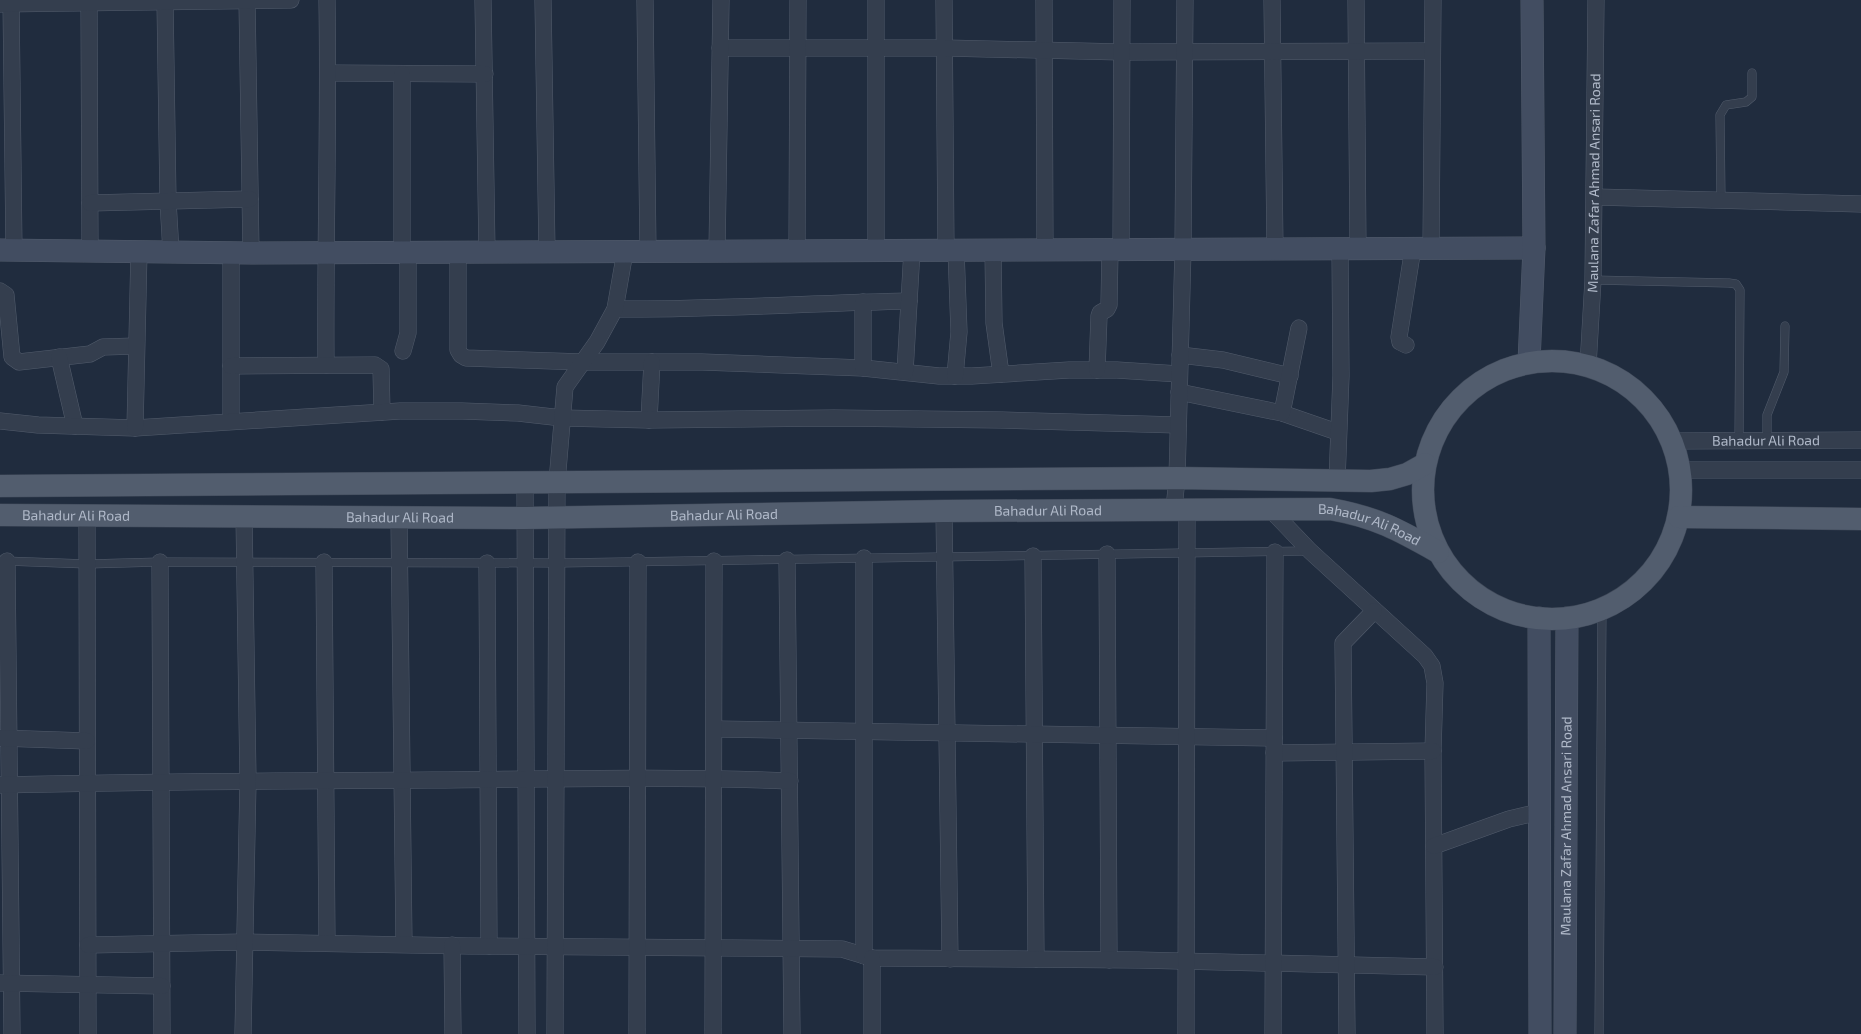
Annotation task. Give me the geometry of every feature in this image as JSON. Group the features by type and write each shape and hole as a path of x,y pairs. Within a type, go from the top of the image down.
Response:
{"main road":[{"path":"1562,361 1588,366 1606,372 1639,394 1652,408 1672,441 1680,470 1682,486 1678,517 1666,551 1657,565 1632,591 1602,608 1567,618 1538,618 1521,615 1488,602 1460,580 1438,552 1431,536 1423,506 1422,482 1425,464 1436,432 1444,417 1463,395 1481,381 1497,373 1529,362 1562,361"},
{"name":"Bahadur Ali Road","path":"0,486 1177,478 1337,481 1390,479 1407,474 1425,464"},
{"name":"Bahadur Ali Road","path":"0,514 557,518 944,511 1269,508 1330,509 1357,514 1397,528 1438,552"},
{"path":"1678,517 1861,518"}],"street":[{"path":"231,421 231,366 241,253 250,199 247,0"},
{"path":"291,0 7,3 7,250 241,253 406,253 1534,248"},
{"path":"326,366 325,252 328,0"},
{"path":"483,0 487,252"},
{"path":"543,0 547,252"},
{"path":"645,0 648,252"},
{"path":"717,251 721,0"},
{"path":"797,251 798,0"},
{"path":"876,0 876,251"},
{"path":"944,0 951,250 959,332 955,376"},
{"path":"1044,0 1044,250"},
{"path":"1098,370 1099,316 1100,313 1107,309 1110,305 1115,250 1122,52 1122,0"},
{"path":"1185,0 1183,249 1177,478 1187,553 1186,1034"},
{"path":"1272,0 1275,249"},
{"path":"1337,481 1337,432 1349,249 1356,51 1356,0"},
{"path":"1406,345 1403,345 1399,337 1422,248 1432,51 1433,0"},
{"path":"1529,362 1534,248 1532,0"},
{"name":"Maulana Zafar Ahmad Ansari Road","path":"1588,366 1593,280 1595,196 1596,0"},
{"path":"165,1 168,201 171,252"},
{"path":"89,2 90,251"},
{"path":"720,48 877,47 1122,52 1432,51"},
{"path":"328,73 484,74"},
{"path":"402,74 408,333 403,351"},
{"path":"1595,196 1861,204"},
{"path":"90,202 250,199"},
{"path":"905,372 912,250"},
{"path":"993,250 994,323 1001,374"},
{"path":"134,428 139,252"},
{"path":"458,252 458,350 461,355 466,358 583,362 702,362 863,368 955,376 1069,370 1180,374"},
{"path":"556,1034 557,482 562,418 565,387 597,342 615,309 624,252"},
{"path":"0,292 6,295 12,357 19,362 90,354 103,347 136,346"},
{"path":"615,309 685,310 908,301"},
{"path":"863,302 863,368"},
{"path":"1282,413 1298,328"},
{"path":"1180,355 1223,360 1290,376"},
{"path":"59,357 75,426"},
{"path":"649,420 652,362"},
{"path":"231,366 378,366 381,369 382,412"},
{"path":"1179,392 1282,413 1337,432"},
{"path":"0,421 38,425 134,428 382,412 462,411 518,413 562,418 649,420 994,419 1178,425"},
{"name":"Bahadur Ali Road","path":"1672,441 1861,440"},
{"path":"1680,470 1861,470"},
{"path":"525,482 525,946 527,1034"},
{"path":"1269,508 1310,551 1425,656 1432,666 1435,683 1433,751 1435,1034"},
{"path":"944,511 950,959"},
{"path":"87,514 87,741 89,782 88,1034"},
{"path":"243,1034 248,781 244,515"},
{"path":"400,518 404,944"},
{"path":"1274,1034 1275,552"},
{"path":"1107,554 1109,960"},
{"path":"1033,556 1036,960"},
{"path":"864,558 864,731 868,957 872,1034"},
{"path":"787,560 792,1034"},
{"path":"4,561 6,983 12,1034"},
{"path":"713,1034 715,778 714,561"},
{"path":"160,562 162,1034"},
{"path":"324,562 327,943"},
{"path":"637,1034 638,562"},
{"path":"487,563 488,946"},
{"path":"1347,1034 1343,643 1374,611"},
{"name":"Maulana Zafar Ahmad Ansari Road","path":"1538,618 1540,1034"},
{"name":"Maulana Zafar Ahmad Ansari Road","path":"1566,1034 1567,618"},
{"path":"715,729 1186,736 1344,753 1433,751"},
{"path":"5,738 87,741"},
{"path":"5,785 89,782 488,780 525,778 715,778 790,781"},
{"path":"1434,846 1509,819 1539,812"},
{"path":"88,945 244,942 637,948 842,949 868,957 1186,961 1435,967"},
{"path":"452,945 453,1034"},
{"path":"6,983 162,986"}],"lane":[{"path":"1721,200 1720,115 1726,105 1746,102 1752,98 1752,73"},
{"path":"1593,280 1736,284 1740,290 1739,440"},
{"path":"1767,440 1767,415 1784,372 1785,326"},
{"path":"4,561 87,564 160,562 558,563 1310,551"},
{"path":"1600,1034 1602,608"}]}
